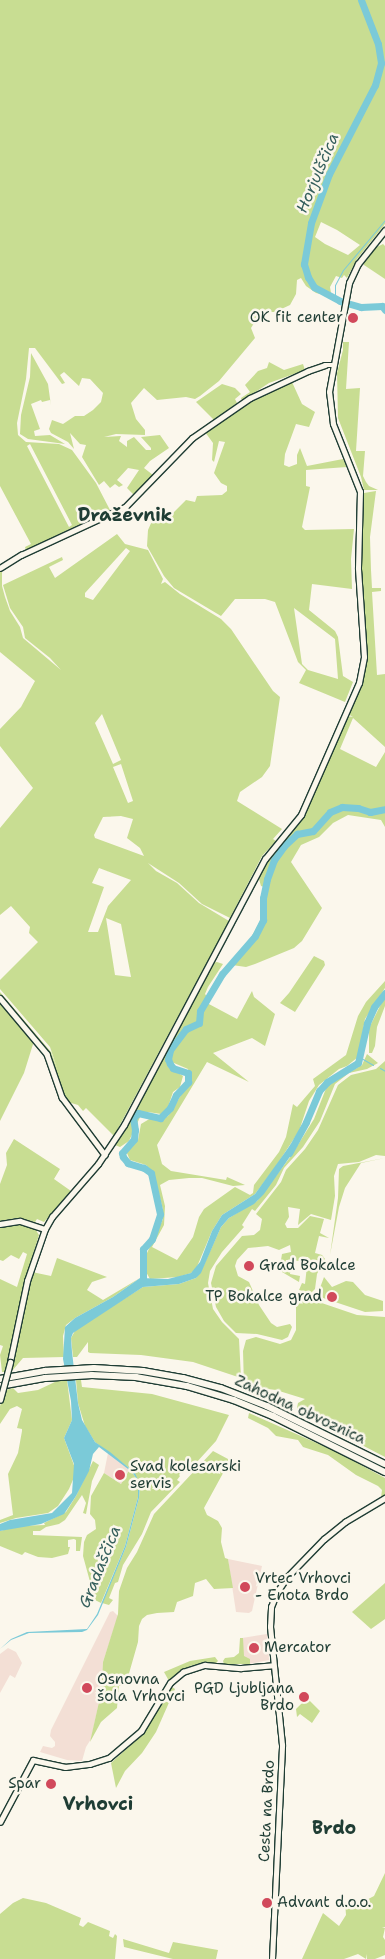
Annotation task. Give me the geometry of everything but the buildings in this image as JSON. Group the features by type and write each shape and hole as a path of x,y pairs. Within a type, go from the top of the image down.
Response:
{"highway":[{"name":"Zahodna obvoznica","path":"0,1379 56,1370 84,1368 124,1369 163,1374 239,1394 286,1414 385,1464"},
{"name":"Zahodna obvoznica","path":"0,1386 57,1377 85,1375 156,1380 196,1388 236,1401 292,1425 385,1472"}],"street":[{"path":"0,1400 28,1281 45,1229 52,1216 105,1155 136,1103 265,859 300,815 360,683 364,657 358,568 361,502 358,483 331,417 329,392 349,283 358,264 385,230"},
{"path":"0,568 21,555 125,507 192,438 250,398 308,371 325,365 334,365"},
{"path":"0,998 38,1040 47,1054 58,1091 73,1114 105,1155"},
{"path":"0,1224 20,1221 45,1229"},
{"name":"Cesta na Brdo","path":"272,1959 282,1745 270,1616 273,1601 281,1585 296,1567 334,1530 385,1498"},
{"path":"0,1822 32,1760 65,1767 90,1764 109,1758 141,1731 173,1680 190,1669 204,1665 241,1668 274,1665"}],"shaded area":[{"path":"108,1453 130,1469 121,1484 104,1473"},
{"name":"Vrtec Vrhovci - Enota Brdo","path":"228,1559 262,1566 252,1611 249,1613 236,1612"},
{"name":"Osnovna šola Vrhovci","path":"113,1611 118,1616 103,1662 101,1693 91,1739 86,1747 82,1761 67,1760 40,1752 43,1746 52,1748 55,1746 55,1742 50,1736 51,1730 110,1612"},
{"path":"267,1634 269,1660 244,1665 242,1638"},
{"path":"8,1648 16,1652 22,1663 15,1678 10,1675 0,1693 0,1654"}],"green space":[{"path":"0,0 385,0 385,224 357,259 347,278 344,275 342,278 336,276 330,287 331,293 329,296 316,293 306,286 301,278 297,280 296,294 290,305 275,312 261,312 251,328 255,338 219,381 195,399 186,397 157,400 144,388 131,403 136,419 145,430 145,435 116,434 104,437 121,436 119,441 127,447 127,441 134,437 146,450 151,450 141,437 160,435 169,448 150,461 144,468 153,475 134,495 127,488 139,470 128,468 117,480 123,485 119,487 115,484 110,488 104,481 99,485 82,457 86,445 80,444 70,433 74,449 68,442 51,433 49,429 52,420 63,424 75,416 84,416 93,410 101,402 103,393 90,379 82,378 79,386 64,372 60,375 65,383 62,384 35,348 29,348 26,379 17,423 18,435 26,442 59,444 72,450 96,483 110,510 26,550 25,547 31,544 0,486","holes":["321,222 337,230 360,245 348,255 325,244 315,237","30,444 72,525 69,527 27,446"]},
{"path":"383,244 385,246 385,279 364,265 363,262 373,249"},
{"path":"343,342 349,342 346,389 360,388 356,451 365,451 363,476 369,486 378,490 364,490 361,477 338,418 337,373 343,350"},
{"path":"31,353 48,384 51,406 50,400 42,402 41,400 31,404 40,429 34,431 35,436 50,435 65,444 28,439 20,434 21,415 30,377"},
{"path":"269,362 284,370 303,364 305,370 269,383 242,401 241,398 250,392 245,385 258,371 267,368"},
{"path":"287,382 292,382 302,404 315,412 309,427 296,424 285,454 284,465 289,467 297,464 297,455 300,448 307,466 343,459 347,467 306,470 306,486 310,487 302,527 305,530 354,529 351,559 352,589 312,584 309,610 335,631 338,637 343,676 353,682 345,702 299,683 306,670 298,662 275,602 265,599 235,599 221,616 174,588 164,576 147,546 148,530 152,521 172,514 186,500 195,502 197,496 222,495 227,491 227,486 221,483 214,473 225,442 219,441 214,462 212,460 213,443 205,432 253,398","holes":["294,608 335,639 338,679 308,670 302,664"]},
{"path":"222,384 235,388 241,394 235,399 237,403 214,420 196,402"},
{"path":"376,491 370,537 371,570 372,588 381,588 381,591 372,592 377,675 385,674 385,747 353,718 340,749 376,767 385,752 385,827 381,820 348,815 333,823 319,837 301,845 291,862 322,908 302,941 294,948 246,967 228,964 247,945 260,921 264,887 261,886 259,879 263,867 276,847 304,814 347,716 353,717 348,714 362,681 366,658 360,560 364,493"},
{"path":"117,534 125,544 148,550 163,579 161,584 165,582 180,594 221,619 231,629 273,691 280,697 270,766 262,777 240,792 237,801 282,829 273,839 276,841 262,856 230,918 202,904 179,883 148,863 156,871 177,883 199,903 229,921 114,1136 86,1108 83,1111 78,1105 68,1102 63,1096 47,1049 0,996 0,992 51,1052 58,1071 50,1047 0,989 0,980 38,942 29,933 30,927 11,906 0,915 0,828 33,788 0,746 0,729 21,707 35,681 0,652 0,571 2,571 2,586 5,597 10,611 20,627 23,638 61,670 50,658 25,638 23,627 10,608 3,585 62,557 63,560 49,567 55,578","holes":["126,548 130,551 93,600 85,597 85,593","102,714 121,760 113,764 95,723","121,764 133,801 128,803 113,767","121,816 133,819 127,838 140,848 144,856 95,838 94,835 103,817","99,868 131,880 108,906 98,932 88,932 104,887 92,883","106,918 121,924 131,977 115,975"]},
{"path":"314,956 324,961 325,965 295,1012 280,1003"},
{"path":"212,963 223,964 205,994 208,998 207,1003 237,1019 252,991 254,997 275,1014 265,1046 252,1038 213,1053 249,1082 207,1062 157,1145 162,1164 171,1171 226,1180 227,1177 245,1185 233,1186 202,1178 189,1178 169,1180 160,1185 165,1206 164,1225 152,1247 177,1260 193,1237 199,1217 204,1209 235,1187 250,1195 253,1193 254,1185 279,1152 286,1137 293,1104 297,1107 315,1086 313,1079 346,1055 358,1016 366,1002 385,981 385,988 365,1019 358,1057 319,1085 309,1101 299,1131 274,1169 255,1194 222,1215 212,1231 196,1269 191,1273 178,1277 150,1279 146,1272 147,1253 163,1219 163,1210 154,1174 146,1165 130,1160 126,1151 138,1140 141,1124 151,1118 160,1120 168,1116 188,1084 190,1078 188,1069 167,1060 168,1067 183,1076 180,1087 173,1092 167,1110 161,1114 148,1112 141,1115 129,1141 120,1147 115,1145"},
{"path":"385,996 385,1006 377,1027 375,1046 372,1053 369,1053 369,1028"},
{"path":"0,1000 34,1041 24,1073 0,1121"},
{"path":"367,1054 378,1063 367,1069 349,1073 335,1084 320,1121 303,1147 284,1168 276,1185 255,1211 252,1209 242,1225 244,1227 222,1252 210,1271 208,1283 213,1309 222,1322 239,1339 241,1378 193,1362 141,1355 90,1353 88,1352 88,1342 77,1357 73,1357 71,1338 76,1329 143,1287 179,1284 196,1278 221,1227 229,1218 257,1201 291,1156 314,1119 327,1086 362,1065"},
{"path":"385,1061 385,1156 376,1155 359,1162 338,1164 334,1176 335,1196 331,1220 311,1214 298,1225 300,1209 288,1207 289,1217 285,1224 287,1228 298,1228 310,1216 324,1219 320,1233 329,1238 319,1236 315,1253 322,1255 325,1259 317,1274 315,1289 311,1293 299,1290 302,1283 305,1284 308,1257 302,1257 300,1261 286,1260 285,1267 291,1267 290,1274 300,1276 299,1282 282,1272 283,1267 280,1266 282,1254 291,1252 290,1245 279,1250 268,1246 248,1248 237,1260 235,1266 238,1276 249,1282 259,1305 271,1323 277,1327 290,1324 292,1327 288,1337 282,1340 257,1334 236,1333 224,1321 216,1307 211,1283 216,1266 242,1236 254,1235 260,1230 262,1219 256,1214 281,1182 286,1170 305,1149 318,1130 338,1085 351,1075 376,1069"},
{"path":"14,1139 60,1169 54,1179 71,1191 44,1222 37,1219 35,1222 17,1218 0,1221 0,1184 7,1165 6,1153"},
{"path":"385,1158 361,1163 345,1188 339,1207 330,1255 338,1198 339,1169 343,1166"},
{"path":"12,1223 34,1227 39,1235 28,1271 5,1372 2,1372 0,1355 3,1346 0,1345 0,1279 17,1287 27,1254 23,1252 19,1259 11,1255 3,1261 0,1260 0,1226"},
{"path":"57,1258 107,1277 92,1282 87,1290 103,1300 140,1278 113,1297 66,1325 63,1336 64,1357 23,1358 12,1371 32,1272 51,1276"},
{"path":"324,1277 332,1287 346,1281 353,1282 365,1295 383,1301 383,1311 365,1312 317,1296"},
{"path":"304,1297 357,1315 385,1317 385,1457 300,1413 297,1408 298,1403 305,1399 276,1390 244,1386 243,1351 246,1340 256,1337 280,1344 291,1340 296,1330 296,1307"},
{"path":"67,1380 72,1420 64,1438 75,1468 75,1475 69,1489 58,1506 48,1513 16,1518 0,1523 0,1520 13,1515 8,1474 18,1453 22,1431 22,1429 17,1428 22,1409 17,1406 10,1409 0,1424 0,1406 6,1390 13,1388 18,1393 38,1390 57,1381"},
{"path":"76,1380 81,1380 82,1387 152,1394 229,1415 216,1441 196,1463 188,1469 185,1467 177,1480 180,1482 151,1512 142,1534 123,1565 118,1582 115,1583 109,1598 113,1600 109,1605 102,1603 126,1547 139,1498 140,1485 133,1471 95,1442 85,1426 78,1403"},
{"path":"249,1413 337,1452 385,1478 385,1495 381,1497 382,1490 378,1486 356,1475 328,1455 303,1447 298,1440 276,1436 268,1428 248,1418"},
{"path":"213,1451 228,1459 228,1464 204,1508 207,1515 218,1521 222,1528 221,1542 225,1558 228,1559 233,1588 214,1589 206,1579 195,1583 193,1596 177,1602 174,1612 147,1615 142,1619 139,1626 138,1642 126,1684 119,1686 117,1708 101,1722 90,1742 101,1693 103,1662 118,1614 119,1591 127,1568 137,1552 154,1514"},
{"path":"93,1461 99,1465 92,1481 86,1514 83,1513 86,1503 82,1495 65,1520 40,1531 33,1531 33,1535 82,1537 80,1551 76,1551 76,1540 74,1539 68,1540 68,1547 70,1547 68,1554 52,1558 38,1557 25,1552 22,1555 0,1546 0,1531 19,1526 45,1525 44,1523 66,1512"},
{"path":"130,1469 138,1481 138,1497 125,1546 101,1603 95,1600 83,1556 84,1542 87,1535 96,1529 95,1520 90,1514 91,1496 104,1473 121,1484"},
{"path":"385,1583 385,1619 371,1629 352,1612"},
{"path":"240,1638 243,1638 244,1656 250,1659 250,1664 224,1664 225,1658 234,1657 239,1653"},
{"path":"215,1657 218,1661 215,1664 202,1663 190,1666 169,1681 164,1672 190,1661"},
{"path":"172,1687 175,1689 156,1732 142,1753 125,1771 116,1788 111,1763 143,1734"},
{"path":"307,1698 320,1711 312,1723 300,1714 297,1717 296,1709"},
{"path":"385,1873 385,1927 382,1928 385,1928 383,1937 385,1940 385,1955 375,1959 367,1959 366,1954 366,1959 358,1954 344,1959 302,1959 323,1913 339,1926 346,1915 345,1902 355,1906 374,1896"},
{"path":"23,1898 46,1903 81,1918 79,1925 83,1927 88,1922 110,1931 109,1936 113,1938 115,1934 117,1936 115,1959 0,1959 0,1914 13,1903"},
{"path":"123,1939 169,1953 173,1942 218,1950 216,1959 173,1959 124,1947"}],"water":[{"path":"291,1144 296,1148 264,1194 254,1204 229,1218 221,1227 201,1273 196,1278 179,1284 143,1287 73,1333 71,1338 72,1352 82,1420 95,1442 135,1473 140,1485 139,1498 126,1547 98,1615 87,1630 82,1632 29,1633 11,1640 0,1649 11,1639 27,1632 87,1629 97,1614 125,1546 138,1497 138,1481 132,1472 99,1447 93,1454 89,1471 76,1496 64,1514 41,1524 0,1531 0,1524 10,1520 52,1513 72,1493 74,1464 64,1438 72,1420 71,1401 63,1359 65,1327 75,1318 113,1297 140,1278 168,1279 191,1273 200,1262 212,1231 222,1215 255,1194"}],"waterway":[{"name":"Horjulščica","path":"361,0 378,44 381,63 375,85 329,174 311,223 304,264 308,277 314,287 340,301 361,307 382,306 385,310"},
{"path":"335,298 335,285 343,270 385,220"},
{"name":"Horjulščica","path":"143,1280 143,1249 152,1239 160,1214 151,1173 144,1168 128,1163 123,1157 122,1153 134,1139 133,1118 138,1113 160,1118 170,1108 176,1095 188,1082 188,1073 173,1068 170,1064 168,1059 170,1050 186,1029 199,1023 200,1011 222,974 255,936 263,920 263,898 267,879 274,860 284,846 297,834 313,831 330,812 342,807 358,808 370,812 385,809"},
{"name":"Gradaščica","path":"289,1153 306,1122 319,1091 327,1082 358,1063 367,1023 374,1007 385,993"},
{"path":"361,1058 373,1065"},
{"path":"380,1068 385,1071"}],"place":[{"name":"OK fit center","path":"353,318"},
{"name":"Grad Bokalce","path":"249,1266"},
{"name":"TP Bokalce grad","path":"332,1297"},
{"name":"Svad kolesarski servis","path":"120,1475"},
{"name":"Vrtec Vrhovci - Enota Brdo","path":"245,1587"},
{"name":"Mercator","path":"254,1648"},
{"name":"Osnovna šola Vrhovci","path":"87,1688"},
{"name":"PGD Ljubljana Brdo","path":"304,1697"},
{"name":"Spar","path":"51,1784"},
{"name":"Advant d.o.o.","path":"267,1903"}],"district":[{"name":"Draževnik","path":"125,515"},
{"name":"Vrhovci","path":"98,1804"},
{"name":"Brdo","path":"334,1828"}]}
